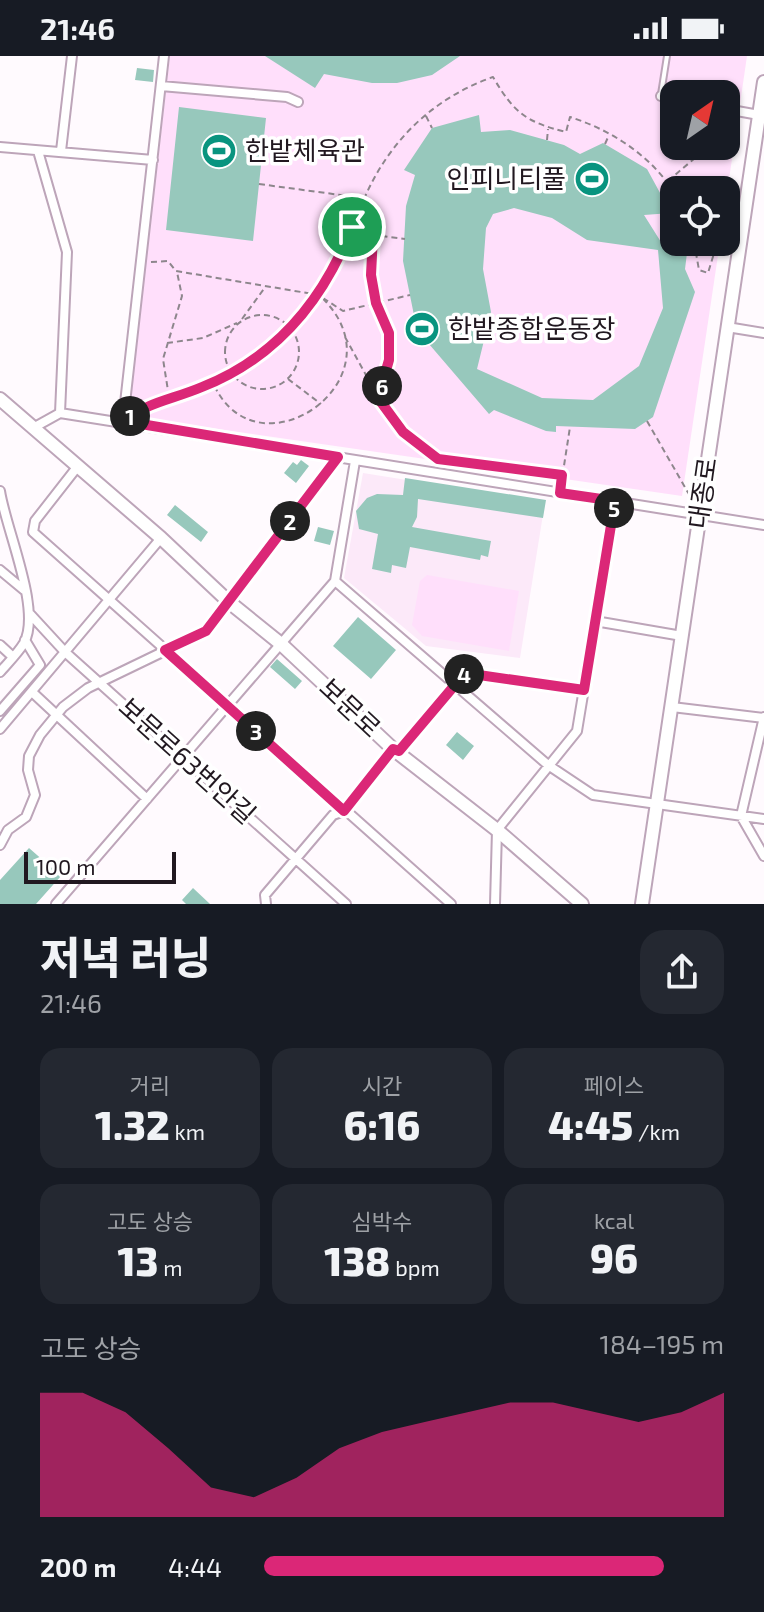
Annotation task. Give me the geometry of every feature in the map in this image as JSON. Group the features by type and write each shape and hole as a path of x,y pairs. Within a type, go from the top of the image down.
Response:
{"main road":[{"name":"대종로","path":"642,904 764,82"},
{"name":"보문로","path":"0,399 161,538 229,602 281,644 396,750 497,830 582,904"}],"street":[{"path":"61,151 72,56"},
{"path":"123,421 164,56"},
{"path":"161,86 287,97 298,102"},
{"path":"740,112 759,115"},
{"path":"0,147 153,160"},
{"path":"38,151 67,252 60,413"},
{"path":"727,327 764,333"},
{"path":"33,428 60,413 123,421 764,525"},
{"path":"0,845 8,830 26,817 35,795 28,770 29,756 56,715 98,682 206,631 338,457"},
{"path":"56,904 335,581 355,461"},
{"path":"78,466 35,521 33,532 451,904"},
{"path":"0,491 2,521 26,591 30,614 25,640 0,672"},
{"path":"495,904 497,830 577,731 615,501"},
{"path":"0,729 161,538"},
{"path":"0,570 26,591"},
{"path":"335,581 548,765 593,795 764,819"},
{"name":"보문로63번안길","path":"30,614 65,652 346,904"},
{"path":"595,621 682,636"},
{"path":"0,711 40,665 25,640"},
{"path":"0,645 13,657"},
{"path":"266,904 265,895 333,815 344,811 465,673 584,690"},
{"path":"32,692 147,799"},
{"path":"672,707 764,718 741,816 764,856"},
{"path":"0,822 8,830"}],"lane":[{"path":"663,80 667,56"}],"path":[{"path":"123,421 148,404 213,383 268,350 319,295 339,261 381,165 408,130 456,92 493,77 521,116 566,132 570,117 597,125 651,162 662,176"},
{"path":"425,115 432,128"},
{"path":"547,140 548,128"},
{"path":"605,144 610,134"},
{"path":"674,176 693,160"},
{"path":"259,184 364,198"},
{"path":"353,224 373,235 405,239"},
{"path":"373,235 371,275 376,303 397,350"},
{"path":"696,256 699,270 708,273 713,256"},
{"path":"141,262 168,261 176,271 182,296 163,359 170,398"},
{"path":"176,271 319,295 343,311 410,295"},
{"path":"166,343 203,338 242,320 267,316 291,327 298,352 287,378 265,391 252,390 232,373 225,348 229,335 242,320 266,286"},
{"path":"319,295 332,307 378,398 403,432 438,459 562,475"},
{"path":"378,398 389,360 389,333"},
{"path":"213,383 233,413 254,422 289,420 321,404 338,386 343,373 345,336"},
{"path":"287,378 321,404"},
{"path":"647,421 700,514"},
{"path":"560,493 570,427"}],"shaded area":[{"name":"한밭종합운동장","path":"170,56 747,56 740,104 740,80 660,80 660,160 732,160 730,176 660,176 660,256 718,256 682,496 128,416"},
{"path":"363,473 545,502 520,658 426,646 344,578"},
{"path":"427,575 519,591 509,651 422,636 412,625 420,581"}],"building":[{"path":"265,56 460,56 432,75 397,83 372,83 324,74 315,88"},
{"path":"137,68 154,70 153,82 135,80"},
{"name":"한밭체육관","path":"179,107 266,118 253,241 166,230"},
{"path":"479,115 481,132 510,130 564,145 580,154 603,143 647,169 660,193 660,214 644,215 660,240 660,256 687,256 685,269 695,292 653,417 635,429 556,426 556,432 546,431 494,410 489,414 417,330 403,261 406,206 415,175 404,170 432,128","holes":["514,208 552,218 587,240 658,250 663,308 639,366 593,400 542,398 477,369 491,312 483,269 486,228 493,214"]},
{"path":"301,460 309,466 296,483 284,473 293,462 297,465"},
{"path":"405,478 546,500 543,518 418,499 417,517 412,527 491,541 488,557 481,555 480,560 410,547 406,568 392,565 391,573 372,569 378,534 359,529 356,511 367,498 377,494 403,495"},
{"path":"175,505 208,532 201,542 167,515"},
{"path":"318,527 334,531 330,545 314,541"},
{"path":"358,617 396,650 371,679 333,646"},
{"path":"277,659 302,681 295,689 270,667"},
{"path":"457,732 474,746 463,760 446,745"},
{"path":"29,848 61,876 36,904 0,904 0,880"},
{"path":"193,888 210,904 186,904 182,900"}],"place":[{"name":"한밭체육관","path":"219,151"},
{"name":"인피니티풀","path":"592,179"},
{"name":"한밭종합운동장","path":"422,329"}],"route":[{"path":"353,224 373,235 371,275 376,303 389,333 389,360 378,398 403,432 438,459 562,475 560,493 615,501 584,690 465,673 399,751 393,749 344,811 165,650 206,631 338,457 123,421 148,404 205,387 268,350 326,286 352,227 353,224"}]}
